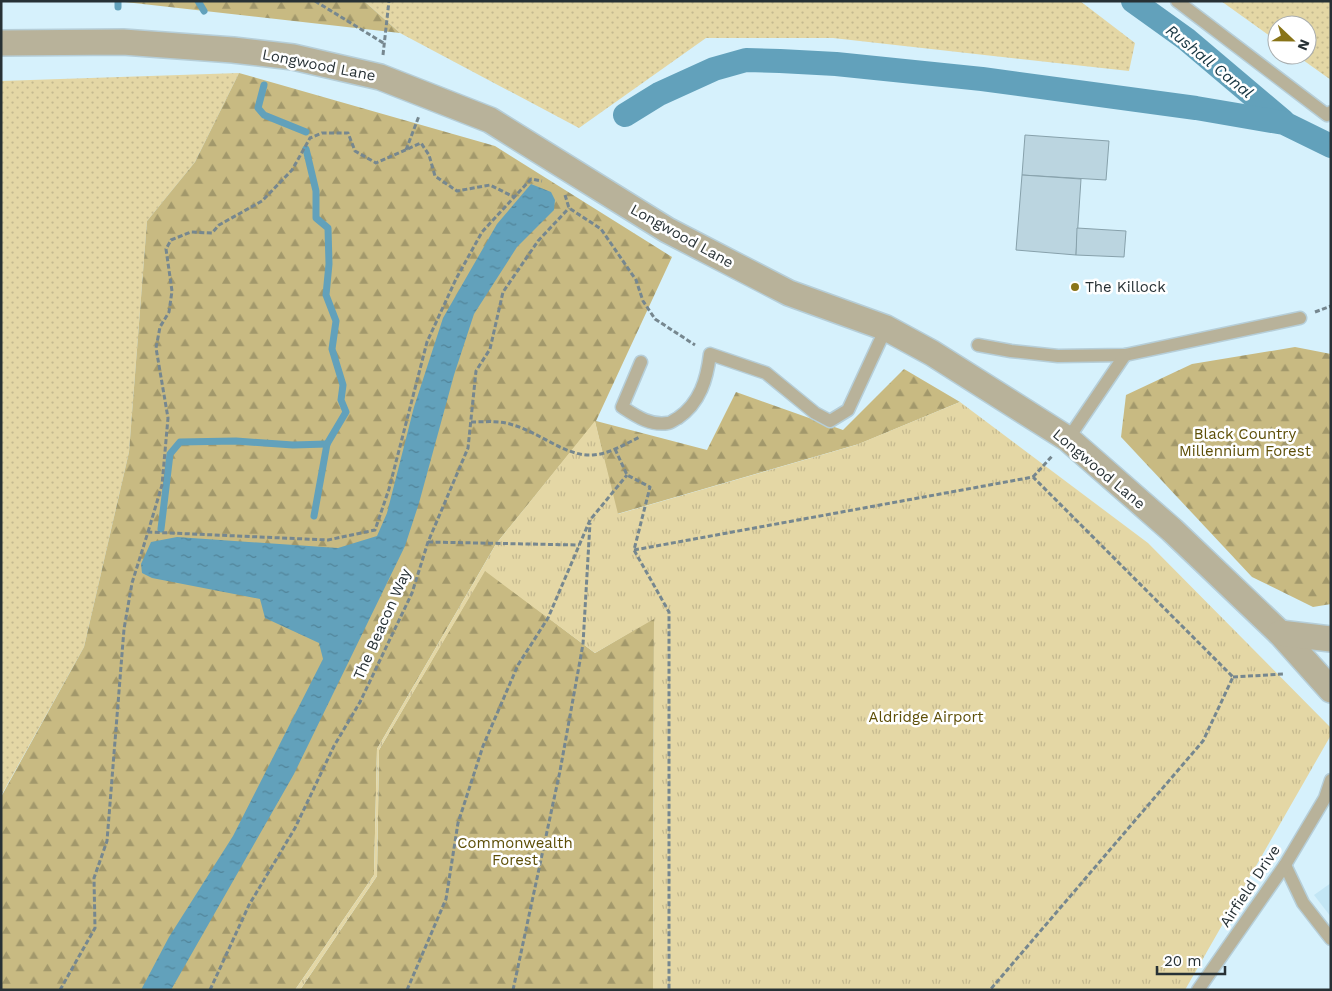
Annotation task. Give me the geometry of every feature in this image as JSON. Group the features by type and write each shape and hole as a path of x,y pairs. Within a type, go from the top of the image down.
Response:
{"street":[{"name":"Longwood Lane","path":"1,43 122,42 242,50 293,57 342,66 380,77 490,120 667,230 789,293 886,328 932,353 1068,439 1172,530 1280,633 1323,682"},
{"path":"1280,633 1331,639"}],"lane":[{"path":"1177,1 1328,114 1331,112"},
{"path":"978,344 1011,351 1058,356 1125,355 1300,318"},
{"path":"641,362 622,407 643,420 669,423 687,412 700,392 708,372 710,354 766,373 815,413 830,421 848,410 886,328"},
{"path":"1068,439 1125,355"},
{"name":"Airfield Drive","path":"1198,990 1285,865 1328,794 1331,780"},
{"path":"1285,865 1303,903 1331,939"}],"path":[{"path":"315,1 384,44 389,1"},
{"path":"406,150 428,95"},
{"path":"60,990 94,928 94,878 108,841 124,629 132,583 162,485 168,418 156,348 160,327 169,312 172,291 166,250 171,240 191,232 212,233 219,225 262,201 292,170 310,138 322,133 348,133 355,151 376,162 421,143 429,155 435,176 457,191 490,185 514,197"},
{"path":"148,532 328,540 375,530 388,489 427,342 456,279 482,232 514,197 531,179 546,182"},
{"path":"564,191 569,208 601,229 636,280 643,301 655,319 710,354"},
{"name":"The Beacon Way","path":"210,990 249,905 295,828 334,746 360,702 412,593 428,542 468,448 476,371 490,349 503,292 538,241 569,208"},
{"path":"471,422 495,421 513,424 580,454 593,455 615,448 669,423"},
{"path":"615,448 626,476 650,487 634,550 670,612 669,990"},
{"path":"407,990 446,899 458,823 484,746 518,666 548,618 590,520 626,476"},
{"path":"634,550 1033,477 1233,677 1323,682"},
{"path":"512,990 560,771 583,644 590,520"},
{"path":"428,542 579,545"},
{"path":"990,990 1203,741 1233,677"}],"shaded area":[{"path":"1331,883 1331,917 1314,895"}],"green space":[{"path":"116,1 364,1 400,33"},
{"path":"364,1 1080,1 1135,43 1129,71 833,38 706,38 579,128 400,33"},
{"path":"1221,1 1331,1 1331,80 1310,65 1317,65 1317,15 1267,15 1267,34"},
{"path":"239,73 195,162 147,221 129,452 84,647 1,796 1,81"},
{"path":"239,73 495,146 672,257 596,421 707,450 736,392 843,430 904,369 960,402 859,444 617,514 595,422 496,544 377,749 374,875 295,990 1,990 1,797 84,647 129,452 147,221 195,162"},
{"name":"Black Country Millennium Forest","path":"1295,347 1331,354 1331,604 1313,607 1252,577 1121,437 1126,395 1192,364"},
{"name":"Aldridge Airport","path":"960,402 1148,543 1331,728 1331,735 1185,990 653,990 654,619 595,653 485,571 379,750 377,876 300,990 295,990 374,875 377,749 496,544 595,421 618,514 856,445"},
{"name":"Commonwealth Forest","path":"485,570 595,653 654,618 653,990 300,990 377,876 379,750"}],"water":[{"path":"531,184 551,192 555,200 554,210 517,247 474,314 454,375 419,503 405,546 294,774 171,990 141,990 169,937 233,836 323,659 319,643 265,618 260,599 152,578 142,573 141,564 151,542 177,537 338,548 377,536 387,513 414,407 443,318 497,224"}],"building":[{"path":"1025,135 1109,141 1106,180 1022,175"},
{"path":"1022,175 1081,179 1076,255 1016,250"},
{"path":"1077,228 1126,231 1124,257 1076,255"}],"waterway":[{"path":"118,1 118,7"},
{"path":"198,1 204,11"},
{"name":"Rushall Canal","path":"1133,1 1186,39 1283,121"},
{"path":"625,115 659,94 714,69 746,60 780,61 836,64 982,79 1196,108 1284,123 1331,146"},
{"path":"264,85 258,108 264,115 306,132"},
{"path":"306,149 316,191 316,218 328,228 329,264 326,295 336,321 332,349 343,385 341,400 346,412 327,444 314,516"},
{"path":"161,529 170,454 180,442 236,441 293,445 327,444"}],"place":[{"name":"The Killock","path":"1075,287"}]}
